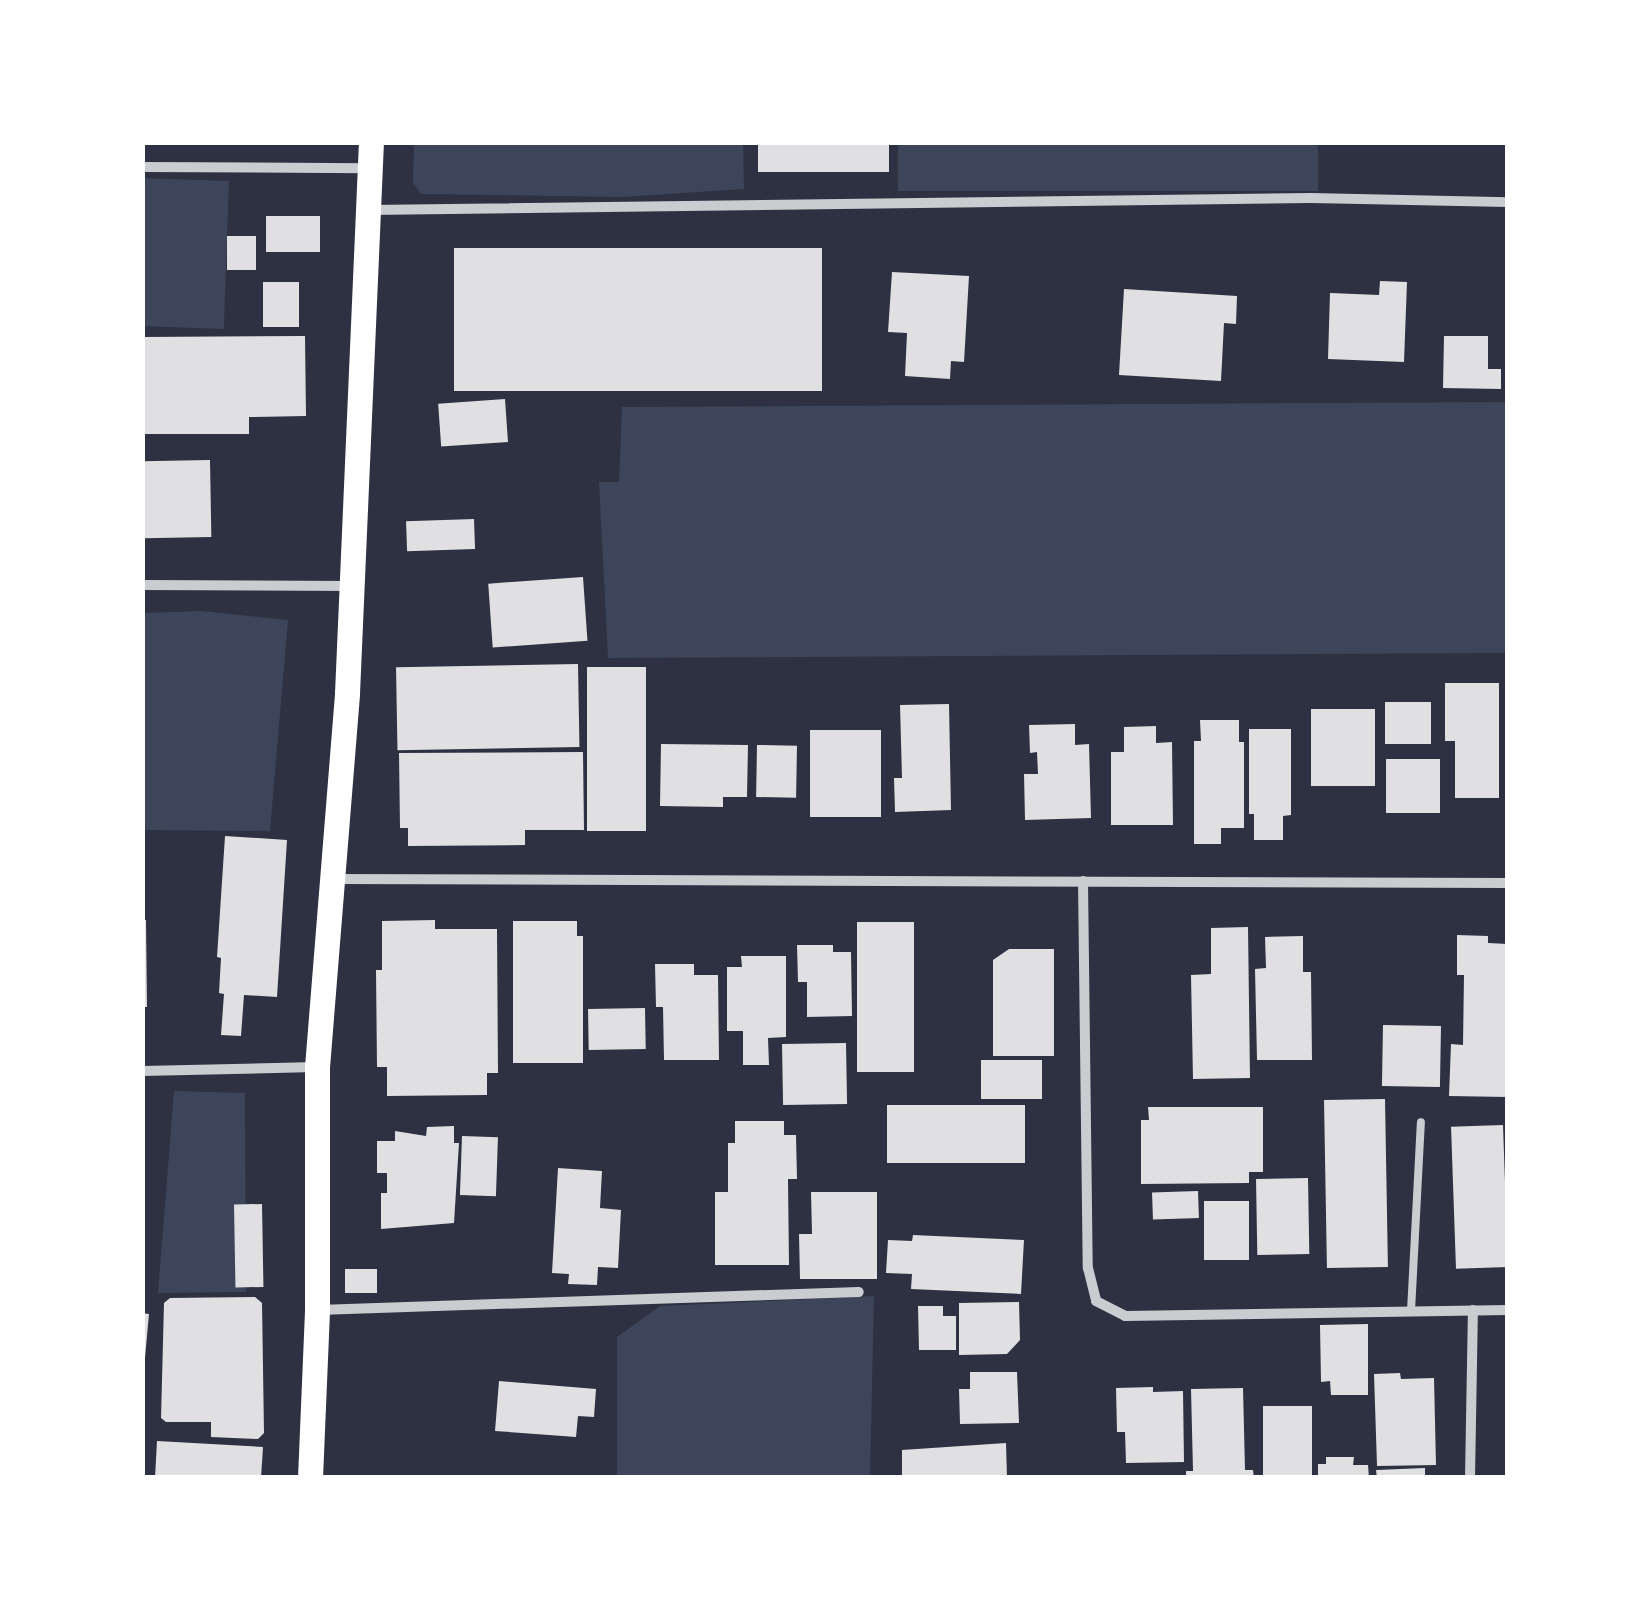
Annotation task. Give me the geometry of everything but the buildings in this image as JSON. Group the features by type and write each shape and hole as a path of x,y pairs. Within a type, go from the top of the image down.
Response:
{"main road":[{"path":"310,1478 317,1310 317,1068 351,586 370,155"}],"street":[{"path":"142,167 370,155"},
{"path":"368,210 1311,198 1508,202"},
{"path":"142,585 351,586"},
{"path":"331,879 1508,883"},
{"path":"1083,881 1088,1268 1096,1301 1124,1316 1508,1310"},
{"path":"142,1071 317,1068"},
{"path":"317,1310 858,1292"},
{"path":"1470,1478 1473,1310"}],"lane":[{"path":"1412,1311 1421,1122"}],"shaded area":[{"path":"414,143 743,143 744,189 622,197 421,194 413,183"},
{"path":"898,143 1318,143 1318,191 898,191"},
{"path":"143,178 229,181 224,329 142,326"},
{"path":"1507,402 1507,653 608,658 599,482 619,482 622,407"},
{"path":"201,611 288,620 270,831 143,830 143,613"},
{"path":"174,1091 245,1093 246,1292 158,1293"},
{"path":"874,1296 870,1477 617,1477 617,1337 660,1306"}]}
